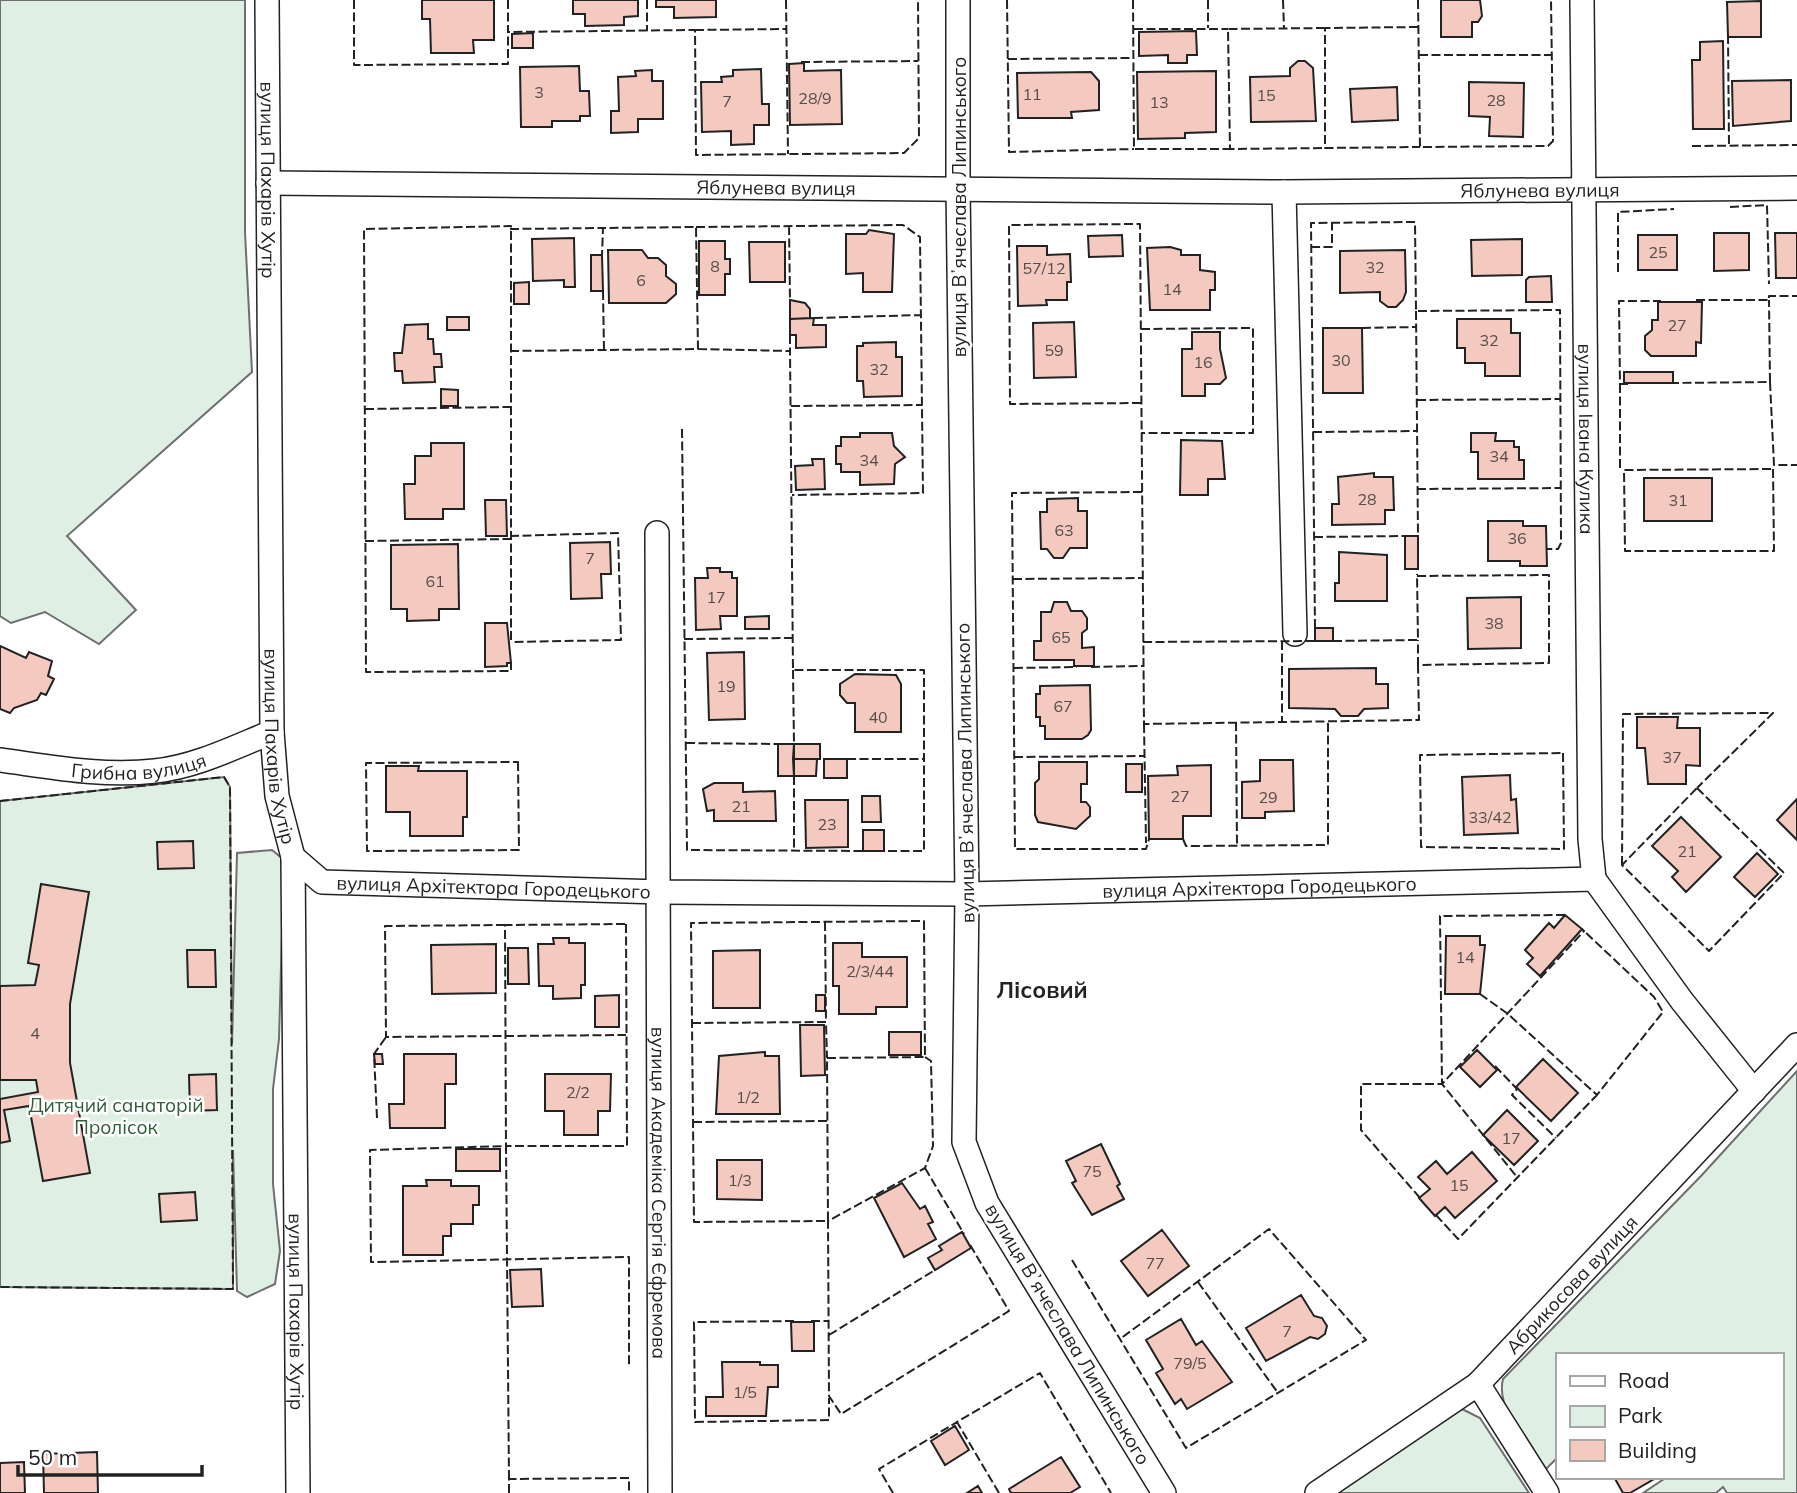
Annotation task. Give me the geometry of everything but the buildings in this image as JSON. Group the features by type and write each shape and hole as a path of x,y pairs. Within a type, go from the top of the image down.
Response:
{"street":[{"name":"вулиця Пахарів Хутір","path":"267,0 272,732 277,796 293,857 298,1493"},
{"name":"вулиця Вʼячеслава Липинського","path":"958,0 967,894 964,1142 987,1203 1164,1493"},
{"name":"вулиця Івана Кулика","path":"1582,0 1590,839 1594,879"},
{"name":"Яблунева вулиця","path":"268,183 958,187 1284,192 1584,192 1797,188"},
{"path":"1284,192 1295,634"},
{"name":"вулиця Архітектора Городецького","path":"657,533 661,892"},
{"name":"Грибна вулиця","path":"0,760 91,773 157,771 220,754 272,732"},
{"name":"вулиця Архітектора Городецького","path":"293,857 322,883 661,892 967,894 1594,879"},
{"path":"1594,879 1682,1001 1754,1091"},
{"name":"вулиця Академіка Сергія Єфремова","path":"660,1493 661,892"},
{"name":"Абрикосова вулиця","path":"1317,1493 1478,1384 1797,1045"},
{"path":"1478,1384 1547,1493"}],"green space":[{"path":"0,0 245,0 245,232 252,372 67,536 136,610 99,644 45,612 11,623 0,616"},
{"name":"Дитячий санаторій Пролісок","path":"224,777 230,787 232,1044 237,853 272,850 284,860 279,1039 273,1089 273,1184 280,1251 275,1284 247,1297 237,1291 233,1150 233,1289 0,1287 0,801"},
{"path":"1797,1071 1797,1493 1727,1493 1723,1487 1716,1493 1643,1493 1664,1479 1783,1479 1783,1353 1556,1353 1556,1459 1546,1469 1509,1415 1502,1391 1503,1379 1701,1176"},
{"path":"1462,1409 1480,1418 1529,1493 1335,1493 1455,1411"}],"fence":[{"path":"354,0 354,65 508,64 508,32"},
{"path":"508,0 508,32 695,30 696,155 904,153 919,138 918,0"},
{"path":"647,0 647,31"},
{"path":"786,0 788,154"},
{"path":"1007,0 1009,152 1134,149"},
{"path":"1133,0 1134,149 1230,149"},
{"path":"1208,0 1208,28"},
{"path":"1283,0 1284,28"},
{"path":"1418,0 1420,147 1548,146 1553,141 1551,0"},
{"path":"1418,27 1325,28 1325,148 1420,147"},
{"path":"1325,28 1228,29 1230,149 1325,148"},
{"path":"695,30 786,29"},
{"path":"1134,29 1228,29"},
{"path":"1728,35 1729,145"},
{"path":"1419,55 1552,55"},
{"path":"1008,59 1134,58"},
{"path":"801,62 918,61"},
{"path":"1692,146 1797,145"},
{"path":"1730,207 1767,205 1769,284"},
{"path":"1618,272 1618,212 1674,209"},
{"path":"1311,247 1332,247 1332,222"},
{"path":"1315,628 1311,223 1415,222 1416,311 1560,310 1561,543 1558,549 1547,549"},
{"path":"1141,403 1010,404 1009,225 1140,224 1144,724 1419,720 1418,665"},
{"path":"696,227 903,225 920,237 923,493 792,495"},
{"path":"511,640 511,226 364,229 366,672 511,671 511,663"},
{"path":"789,226 790,300"},
{"path":"510,351 698,349 696,227 603,228 602,255"},
{"path":"510,229 603,228"},
{"path":"603,291 604,350"},
{"path":"1696,300 1769,300 1769,296 1797,296"},
{"path":"1670,383 1770,382 1769,300"},
{"path":"1628,384 1620,384 1619,301 1661,301"},
{"path":"1416,311 1418,536"},
{"path":"814,318 921,315"},
{"path":"1362,328 1416,327"},
{"path":"1141,329 1253,328 1253,433 1141,433"},
{"path":"790,335 790,351"},
{"path":"698,349 790,351 793,670 924,670 924,851 884,851"},
{"path":"1770,382 1774,465 1797,465"},
{"path":"1620,384 1620,469"},
{"path":"1417,400 1560,399"},
{"path":"791,406 922,405"},
{"path":"365,409 510,407"},
{"path":"682,429 687,850 863,851"},
{"path":"1313,432 1417,431"},
{"path":"1773,469 1774,551 1625,551 1624,470 1773,469"},
{"path":"1417,489 1561,488"},
{"path":"1142,492 1012,493 1015,849 1146,849 1149,839"},
{"path":"510,536 618,533 621,640 511,642"},
{"path":"1314,537 1405,536"},
{"path":"365,541 510,539"},
{"path":"1333,641 1418,640 1417,574"},
{"path":"1417,576 1549,575 1549,663 1418,665 1418,640"},
{"path":"1013,579 1143,578"},
{"path":"684,639 793,638"},
{"path":"1282,641 1282,722"},
{"path":"1143,642 1315,641"},
{"path":"1091,667 1144,666"},
{"path":"1014,668 1077,667"},
{"path":"793,670 794,744"},
{"path":"1622,865 1623,714 1773,713 1697,788"},
{"path":"1183,839 1186,846 1328,845 1328,721"},
{"path":"1236,722 1237,845"},
{"path":"1144,724 1146,843"},
{"path":"686,743 778,744"},
{"path":"1563,753 1564,849 1421,847 1420,755 1563,753"},
{"path":"1014,757 1145,756"},
{"path":"847,759 924,759"},
{"path":"518,762 519,850 367,851 366,763 518,762"},
{"path":"794,776 794,851"},
{"path":"0,801 224,777 230,787 233,1289 0,1287"},
{"path":"1697,788 1784,873 1709,951 1622,865 1697,788"},
{"path":"1565,915 1440,916 1442,1084 1584,931 1582,929"},
{"path":"924,921 925,1057 827,1058 828,1221 694,1222 691,923 924,921"},
{"path":"825,922 826,1022"},
{"path":"626,924 627,1146 506,1146 505,925 626,924"},
{"path":"505,925 385,926 386,1037 626,1035"},
{"path":"1480,994 1508,1014 1597,1095 1663,1012 1654,997 1584,931"},
{"path":"692,1023 826,1022 827,1058"},
{"path":"377,1118 374,1054 386,1037"},
{"path":"925,1057 931,1061 933,1146 925,1168 828,1221 829,1396 841,1414 1009,1311 969,1243"},
{"path":"1495,1066 1517,1089 1512,1095 1556,1138"},
{"path":"1420,1198 1361,1130 1361,1084 1442,1084 1517,1177"},
{"path":"1436,1215 1458,1239 1597,1095"},
{"path":"693,1122 827,1121"},
{"path":"509,1479 506,1146 370,1150 371,1262 629,1257 629,1366"},
{"path":"925,1168 964,1234"},
{"path":"1072,1260 1186,1448 1366,1340 1269,1229 1120,1339"},
{"path":"829,1335 935,1270"},
{"path":"1198,1282 1278,1393"},
{"path":"794,1321 694,1322 695,1422 829,1420 829,1398"},
{"path":"811,1321 829,1321"},
{"path":"999,1493 957,1422 1040,1373 1111,1493"},
{"path":"893,1493 879,1469 957,1422"},
{"path":"509,1493 509,1479 629,1478 629,1493"}],"district":[{"name":"Лісовий","path":"1042,989"}]}
